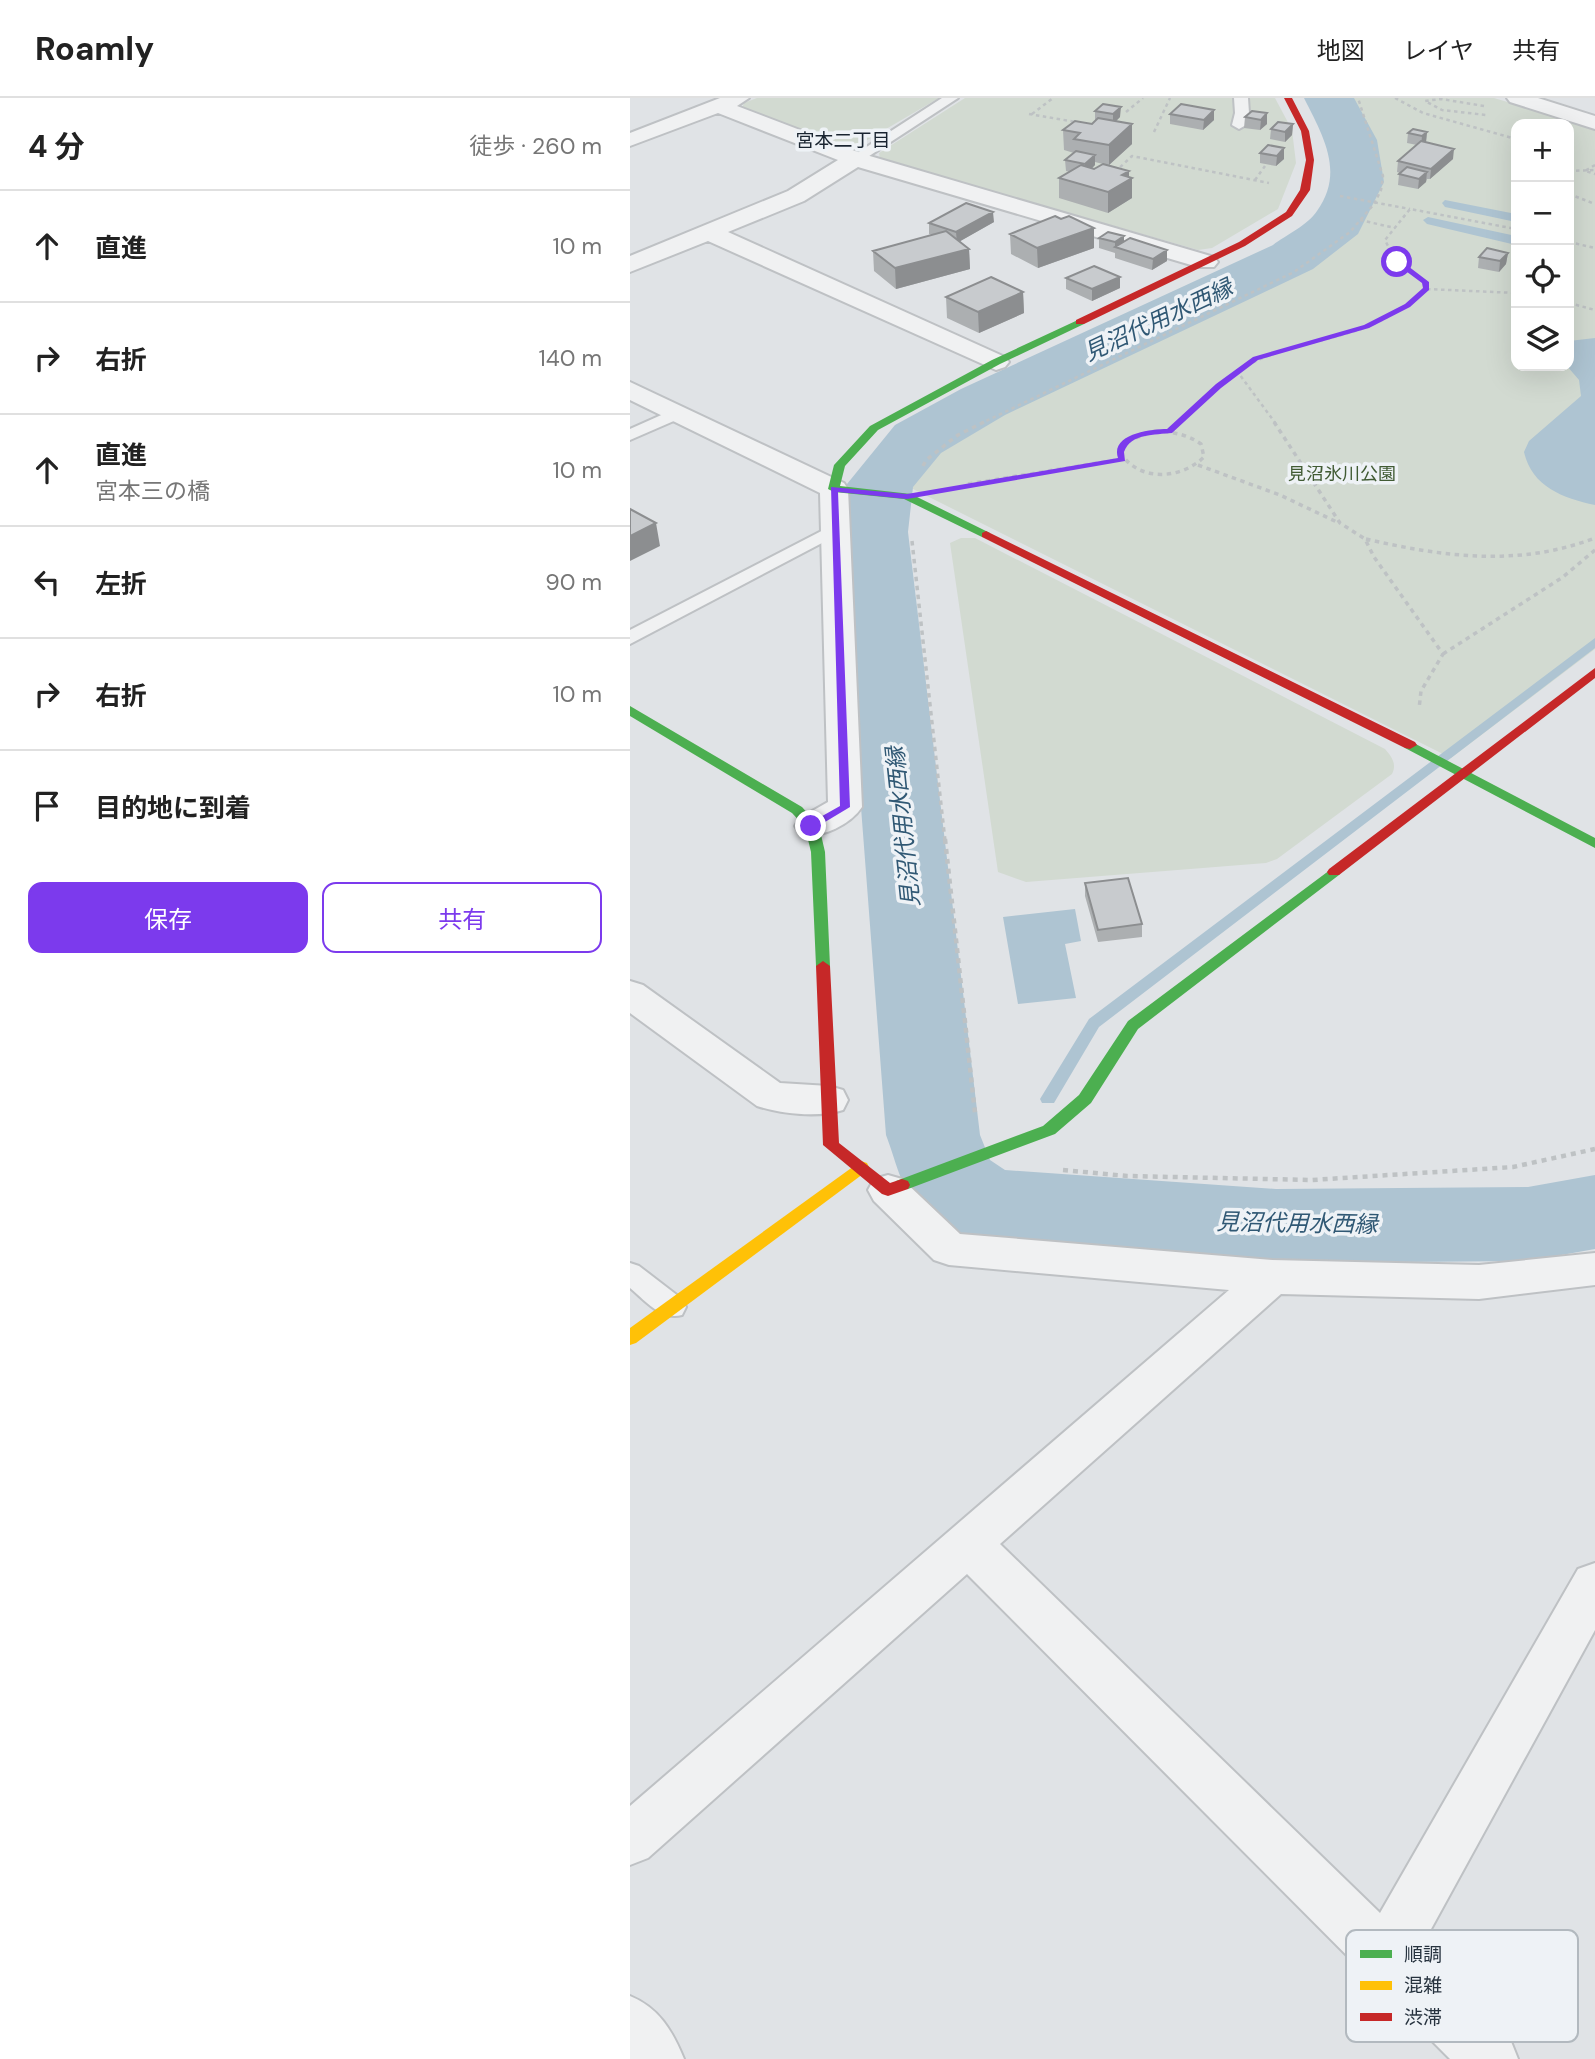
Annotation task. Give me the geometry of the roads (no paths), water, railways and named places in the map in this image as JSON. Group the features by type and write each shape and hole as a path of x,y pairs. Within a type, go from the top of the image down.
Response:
{"street":[{"path":"630,140 739,98"},
{"path":"811,826 845,807 834,489 840,465 874,428 996,362 1242,244 1289,214 1305,190 1310,160 1305,131 1288,98"},
{"path":"1517,98 1595,123"},
{"path":"718,106 855,159 1206,262"},
{"path":"630,124 651,132"},
{"path":"630,265 796,196 855,159"},
{"path":"708,232 996,362"},
{"path":"630,390 834,489 907,496 1465,772 1595,844"},
{"path":"630,1338 671,1307 874,1179 996,1151 1049,1129 1085,1099 1133,1025 1595,672"},
{"path":"630,710 797,810 811,826 818,852 831,1145 874,1179 949,1249 1272,1277 1479,1282 1595,1269"},
{"path":"630,994 771,1096 829,1100"},
{"path":"630,1840 1272,1277"},
{"path":"968,1544 1360,1930"},
{"path":"1401,1930 1595,1584"},
{"path":"630,2024 656,2059"},
{"path":"1473,2042 1490,2059"}],"lane":[{"path":"855,159 951,98"},
{"path":"1239,125 1242,113 1241,98"},
{"path":"630,435 677,413"},
{"path":"630,638 835,529"},
{"path":"630,1273 671,1307"}],"water":[{"path":"1445,200 1511,213 1511,221 1445,207 1442,203"},
{"path":"1428,217 1511,235 1511,244 1427,224 1423,220"},
{"path":"1595,338 1595,505 1550,489 1534,474 1524,452 1529,441 1581,396 1579,380 1571,371 1574,371 1574,340"},
{"path":"1075,909 1081,941 1065,944 1076,998 1018,1004 1003,917"}],"waterway":[{"name":"見沼代用水西縁","path":"1329,98 1351,140 1358,182 1339,222 1293,257 983,402 918,439 880,484 874,532 933,1135 951,1182 986,1205 1276,1226 1528,1224 1595,1212"},
{"path":"1048,1099 1094,1023 1595,642"}],"district":[{"name":"宮本二丁目","path":"843,140"}],"park label":[{"name":"見沼氷川公園","path":"1342,474"}]}
